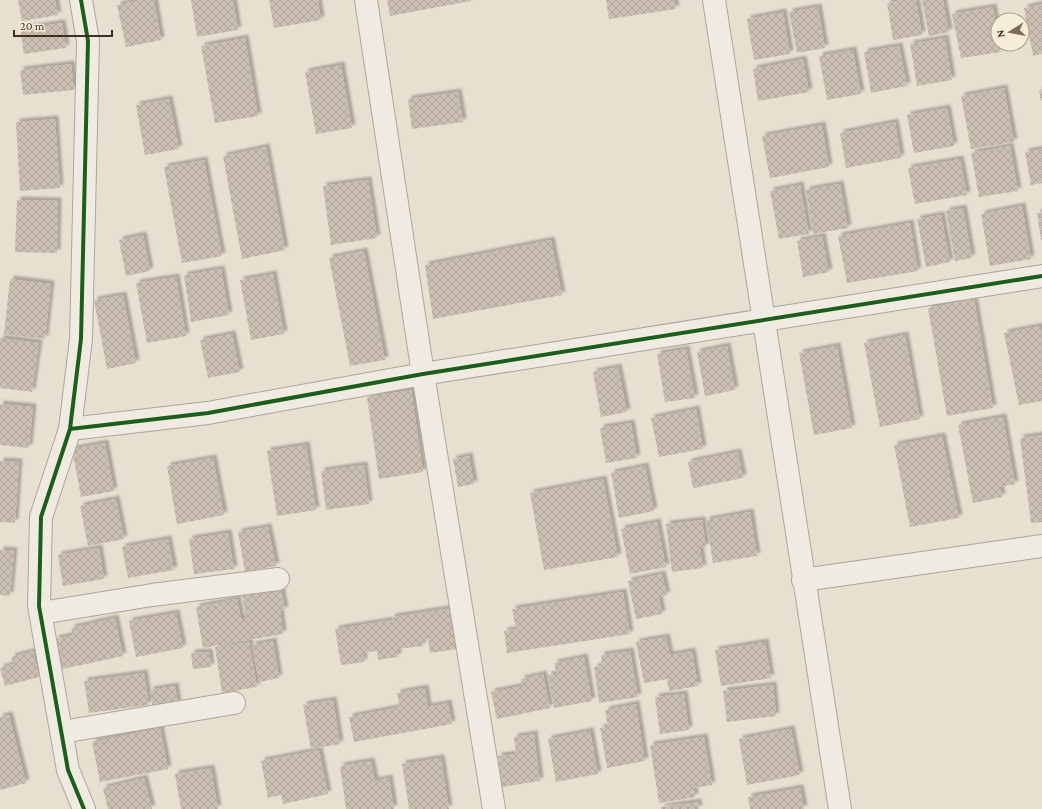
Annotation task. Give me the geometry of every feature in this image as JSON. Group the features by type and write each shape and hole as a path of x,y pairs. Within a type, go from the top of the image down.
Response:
{"street":[{"path":"80,0 88,41 82,331 70,429 41,517 39,606 68,770 84,809"},
{"path":"366,0 423,374 494,809"},
{"path":"714,0 765,319 803,580 840,809"},
{"path":"70,429 208,413 423,374 1042,276"},
{"path":"803,580 1042,546"},
{"path":"41,613 152,595 278,579"},
{"path":"62,732 234,703"}],"building":[{"path":"18,0 55,0 58,15 22,21"},
{"path":"142,0 154,0 161,40 126,47 117,5"},
{"path":"191,0 233,0 238,30 197,37"},
{"path":"269,0 318,0 321,20 274,28"},
{"path":"387,0 471,0 471,1 390,16"},
{"path":"606,0 674,0 676,9 609,19"},
{"path":"901,0 916,0 922,35 893,40 887,3"},
{"path":"922,0 943,0 949,32 929,36"},
{"path":"1042,4 1042,54 1033,56 1030,40 1030,12 1025,12 1024,8"},
{"path":"818,7 825,48 797,53 789,12"},
{"path":"993,7 994,12 990,12 990,52 1001,52 961,58 952,14"},
{"path":"783,12 790,54 754,60 747,19"},
{"path":"62,23 66,48 24,54 20,29"},
{"path":"245,38 258,116 215,123 201,46"},
{"path":"945,38 952,80 917,86 910,44"},
{"path":"899,46 907,86 871,93 864,52"},
{"path":"853,50 861,94 827,100 819,56"},
{"path":"803,59 809,92 758,101 753,69"},
{"path":"71,64 74,90 23,95 20,70"},
{"path":"341,65 352,128 316,134 305,72"},
{"path":"1004,88 1014,142 971,149 961,96"},
{"path":"1042,89 1042,101 1041,101 1039,90"},
{"path":"458,92 463,122 412,129 408,99"},
{"path":"169,99 179,149 145,155 136,105"},
{"path":"947,108 954,146 914,153 907,115"},
{"path":"55,119 60,188 20,191 16,122"},
{"path":"895,122 901,158 846,168 840,133"},
{"path":"822,125 829,167 770,178 762,136"},
{"path":"1010,146 1018,191 979,197 971,153"},
{"path":"266,147 285,250 242,259 223,156"},
{"path":"1042,149 1042,183 1031,185 1025,152"},
{"path":"960,159 967,195 915,204 908,168"},
{"path":"204,160 222,256 182,263 164,167"},
{"path":"368,180 377,238 331,245 323,186"},
{"path":"840,184 848,228 813,234 806,190"},
{"path":"800,185 809,234 779,239 770,191"},
{"path":"17,200 58,201 57,253 15,252"},
{"path":"1022,206 1031,259 990,266 981,214"},
{"path":"963,208 972,258 955,261 946,211"},
{"path":"1042,212 1042,240 1041,240 1037,213"},
{"path":"941,215 950,262 926,267 917,219"},
{"path":"910,223 918,271 847,283 838,236"},
{"path":"143,235 150,271 126,276 119,240"},
{"path":"822,236 829,272 803,277 797,241"},
{"path":"551,240 562,295 433,319 425,265"},
{"path":"364,251 385,360 350,366 329,258"},
{"path":"221,269 229,315 191,322 184,275"},
{"path":"273,274 284,334 251,340 240,280"},
{"path":"176,277 186,336 147,343 136,283"},
{"path":"10,279 51,284 45,339 4,334"},
{"path":"123,295 136,363 107,369 94,300"},
{"path":"974,299 993,408 947,416 928,308"},
{"path":"1041,326 1042,401 1019,405 1004,333"},
{"path":"232,334 240,372 208,378 200,340"},
{"path":"905,335 920,419 880,427 864,343"},
{"path":"0,338 39,343 32,392 0,388"},
{"path":"727,346 735,390 705,396 697,352"},
{"path":"837,346 852,428 814,435 799,353"},
{"path":"686,349 695,398 665,402 657,354"},
{"path":"618,367 627,412 601,417 593,372"},
{"path":"411,390 423,472 379,479 367,397"},
{"path":"0,404 33,407 29,448 0,445"},
{"path":"696,409 703,449 659,457 651,418"},
{"path":"1003,417 1015,484 1000,487 1002,497 973,503 958,425"},
{"path":"631,423 637,458 606,463 600,428"},
{"path":"1042,435 1042,522 1031,523 1020,438"},
{"path":"942,436 959,518 910,527 894,445"},
{"path":"105,443 114,491 81,497 72,449"},
{"path":"306,445 316,510 277,516 267,451"},
{"path":"738,452 743,478 693,488 688,462"},
{"path":"469,456 474,484 458,487 453,459"},
{"path":"213,458 224,515 177,524 167,466"},
{"path":"0,461 19,462 15,523 0,522"},
{"path":"364,465 369,504 326,510 321,471"},
{"path":"645,466 654,511 619,518 611,473"},
{"path":"603,479 618,557 544,570 530,493"},
{"path":"116,499 124,539 88,546 80,506"},
{"path":"750,512 757,556 713,563 706,520"},
{"path":"702,520 706,547 700,548 703,568 672,572 666,524"},
{"path":"657,522 666,567 630,574 621,529"},
{"path":"268,527 276,566 245,572 238,532"},
{"path":"228,533 234,569 194,574 189,539"},
{"path":"168,539 174,570 128,578 122,547"},
{"path":"99,548 104,579 63,586 58,555"},
{"path":"0,550 14,551 10,596 0,595"},
{"path":"662,574 667,595 659,597 662,614 636,619 628,581"},
{"path":"281,589 285,610 280,611 283,634 203,648 196,607 237,599 241,619 246,618 242,595"},
{"path":"623,592 630,634 507,653 504,631 516,629 512,609"},
{"path":"452,608 458,649 430,653 428,639 422,640 423,646 397,649 398,657 378,660 377,651 363,653 364,662 341,665 335,629 392,620 392,617"},
{"path":"176,613 183,648 136,657 129,621"},
{"path":"115,618 123,656 62,669 55,639 73,635 71,628"},
{"path":"666,637 670,655 692,651 698,686 669,691 667,679 644,683 636,642"},
{"path":"273,641 279,678 259,682 252,645"},
{"path":"249,642 257,687 222,693 215,647"},
{"path":"765,642 771,678 721,686 715,650"},
{"path":"33,651 39,677 5,686 0,668 14,664 11,657"},
{"path":"630,651 638,697 599,703 594,667 602,666 601,655"},
{"path":"209,652 211,667 193,669 191,653"},
{"path":"584,657 592,701 554,708 548,675 557,674 554,663"},
{"path":"144,673 149,705 89,713 84,681"},
{"path":"543,674 550,708 497,719 491,692 522,686 521,679"},
{"path":"773,685 776,716 727,722 723,691"},
{"path":"175,686 178,704 153,708 150,690"},
{"path":"425,688 428,707 448,703 452,724 354,742 349,717 400,707 397,693"},
{"path":"684,694 689,730 660,734 655,697"},
{"path":"333,700 340,744 311,749 303,705"},
{"path":"636,704 645,761 607,768 600,728 608,727 605,710"},
{"path":"9,715 26,783 0,790 0,717"},
{"path":"160,728 168,769 100,782 92,742"},
{"path":"791,729 800,775 747,785 739,739"},
{"path":"590,731 598,774 556,782 548,739"},
{"path":"534,734 540,781 502,787 498,756 516,754 514,737"},
{"path":"704,737 712,785 694,788 695,797 659,803 650,745"},
{"path":"319,750 328,794 283,804 281,795 268,798 261,761"},
{"path":"441,758 449,809 409,809 402,764"},
{"path":"371,761 375,781 389,778 394,809 346,809 340,766"},
{"path":"211,768 218,809 181,809 175,774"},
{"path":"144,778 152,809 108,809 103,788"},
{"path":"800,788 804,809 750,809 748,797"},
{"path":"698,802 699,809 661,809 661,807"}],"cycle path":[{"path":"81,0 88,41 81,339 70,429 41,517 39,606 68,770 84,809"},
{"path":"70,429 208,413 423,374 1042,276"}]}
